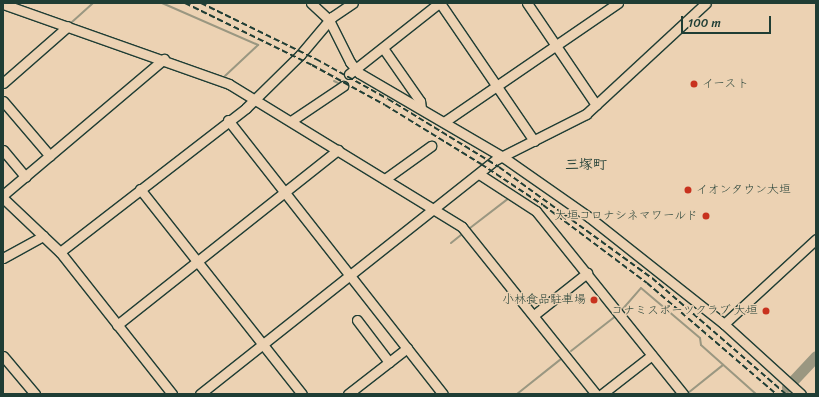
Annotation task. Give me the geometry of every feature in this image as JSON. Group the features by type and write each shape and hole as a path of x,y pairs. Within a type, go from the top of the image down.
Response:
{"street":[{"path":"312,3 329,20 353,72 421,108 503,157 589,217 724,324 798,391"},
{"path":"60,252 254,99 303,53 329,20 353,3"},
{"path":"353,72 440,3 534,141"},
{"path":"527,3 596,105"},
{"path":"444,122 618,3"},
{"path":"200,394 497,159 586,114 706,3"},
{"path":"3,4 213,77 291,121 434,210 468,233 596,394"},
{"path":"3,83 68,26"},
{"path":"383,48 420,101 421,108"},
{"path":"164,59 3,196 60,252 172,394"},
{"path":"291,121 342,86"},
{"path":"3,101 50,156"},
{"path":"228,120 443,394"},
{"path":"385,180 431,146"},
{"path":"3,150 26,177"},
{"path":"117,325 338,150"},
{"path":"478,174 536,211 683,394"},
{"path":"140,189 302,394"},
{"path":"3,258 43,236"},
{"path":"724,324 816,239"},
{"path":"534,315 586,273"},
{"path":"357,320 389,362"},
{"path":"348,394 407,348"},
{"path":"602,394 652,355"},
{"path":"3,356 35,394"}],"waterway":[{"path":"72,22 93,3"},
{"path":"162,3 258,45 225,76"},
{"path":"334,81 340,84"},
{"path":"470,228 509,198"},
{"path":"451,243 462,234"},
{"path":"621,311 641,288 700,338 701,345 756,394"},
{"path":"571,351 617,315"},
{"path":"787,387 816,356"},
{"path":"517,394 561,359"},
{"path":"688,393 723,365"}],"railway":[{"path":"185,3 312,65 385,105 481,164 543,205 647,283 776,394"},
{"path":"201,3 316,59 388,99 499,167 652,278 786,394"}],"place":[{"name":"イースト","path":"694,84"},
{"name":"イオンタウン大垣","path":"688,190"},
{"name":"大垣コロナシネマワールド","path":"706,216"},
{"name":"小林食品駐車場","path":"594,300"},
{"name":"コナミスポーツクラブ 大垣","path":"766,311"}],"district":[{"name":"三塚町","path":"586,165"}]}
